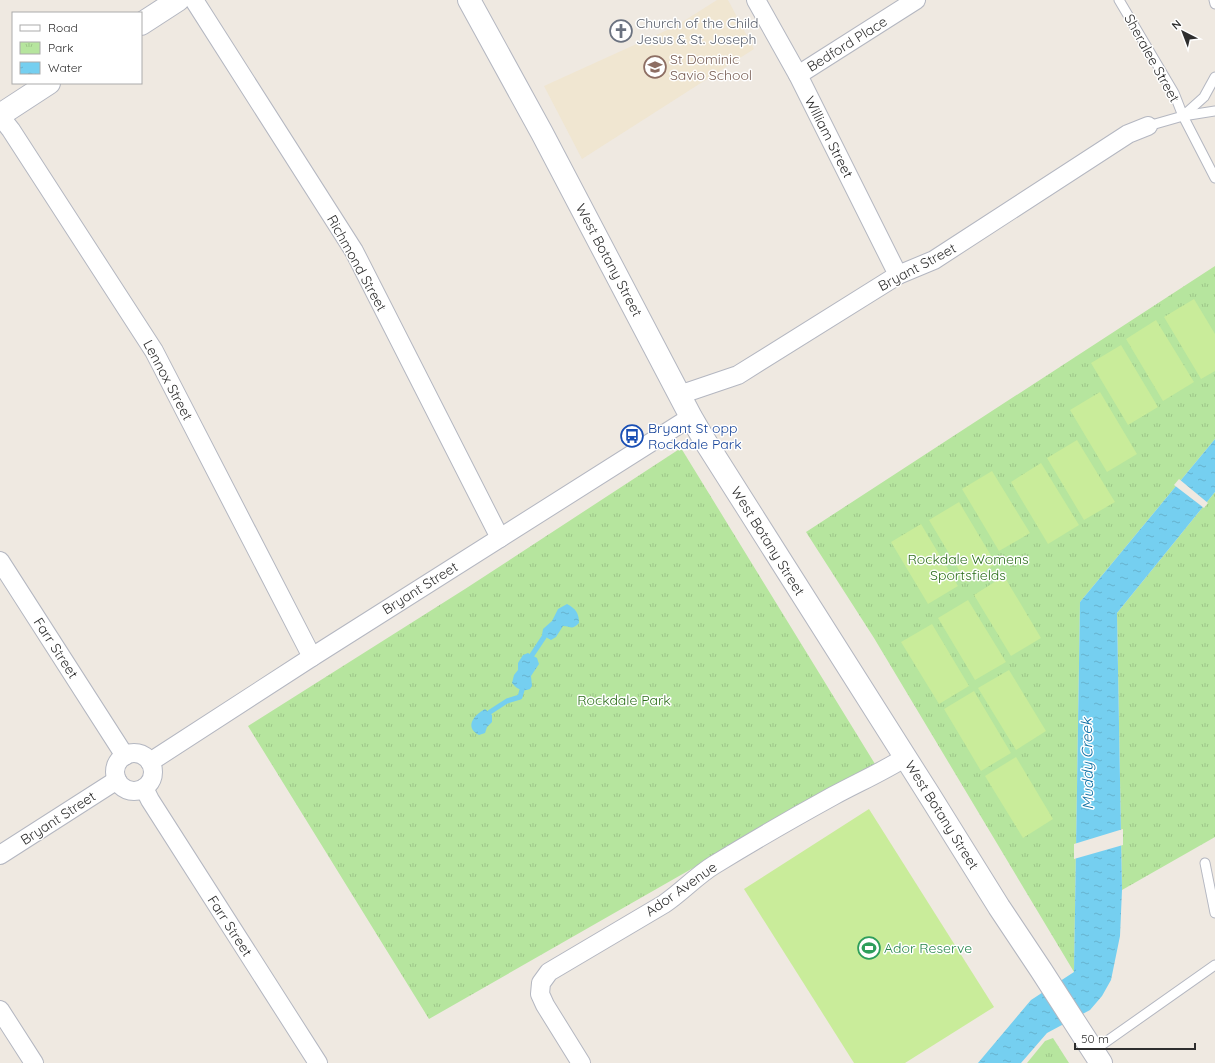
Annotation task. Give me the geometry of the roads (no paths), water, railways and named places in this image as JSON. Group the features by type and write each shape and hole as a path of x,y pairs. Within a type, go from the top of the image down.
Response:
{"main road":[{"path":"142,23 178,0"},
{"name":"West Botany Street","path":"469,0 542,133 679,395 709,448 906,757 999,907 1093,1051"},
{"path":"0,116 48,84"}],"street":[{"name":"Richmond Street","path":"194,0 354,251 500,538"},
{"name":"William Street","path":"756,0 798,75 898,275"},
{"name":"Bedford Place","path":"798,75 916,0"},
{"name":"Lennox Street","path":"0,116 11,130 154,351 312,657"},
{"name":"Bryant Street","path":"679,395 738,375 898,275 934,260 1128,134 1148,126"},
{"name":"Bryant Street","path":"150,762 312,657 691,417"},
{"name":"Farr Street","path":"0,561 125,756"},
{"path":"136,754 141,755 150,762 152,767 152,779 144,788 131,791 120,785 117,780 115,774 117,763 125,756 136,754"},
{"name":"Ador Avenue","path":"581,1063 540,994 541,983 549,972 664,904 679,894 693,879 713,866 834,796 885,770 906,757"},
{"name":"Bryant Street","path":"0,855 117,780"},
{"name":"Farr Street","path":"144,788 150,800 318,1063"},
{"path":"0,1010 34,1063"}],"lane":[{"name":"Sheralee Street","path":"1119,0 1174,93 1182,116 1215,178"},
{"path":"1214,0 1215,4"},
{"path":"1182,116 1204,97 1215,77"},
{"path":"1148,126 1182,116 1215,111"},
{"path":"1205,863 1215,913"},
{"path":"1093,1051 1215,965"}],"water":[{"name":"Muddy Creek","path":"1215,439 1215,492 1117,613 1122,890 1120,936 1111,980 1102,996 1090,1010 1047,1033 1021,1063 978,1063 1031,1000 1074,972 1080,602"},
{"path":"567,604 576,612 579,623 573,627 563,626 556,637 551,640 542,635 543,629 552,621 558,609"},
{"path":"528,653 537,658 539,664 531,676 532,686 530,689 522,690 512,683 514,675 518,670 518,663 523,655"},
{"path":"485,709 492,715 492,722 487,727 485,733 479,735 474,732 471,725 477,714"}],"waterway":[{"path":"532,655 544,637"},
{"path":"490,712 507,701 520,697 522,690"}],"place":[{"name":"Church of the Child Jesus & St. Joseph","path":"621,31"},
{"name":"St Dominic Savio School","path":"655,67"},
{"name":"Bryant St opp Rockdale Park","path":"632,436"},
{"name":"Ador Reserve","path":"869,948"}],"park label":[{"name":"Rockdale Womens Sportsfields","path":"968,568"},
{"name":"Rockdale Park","path":"624,700"}]}
